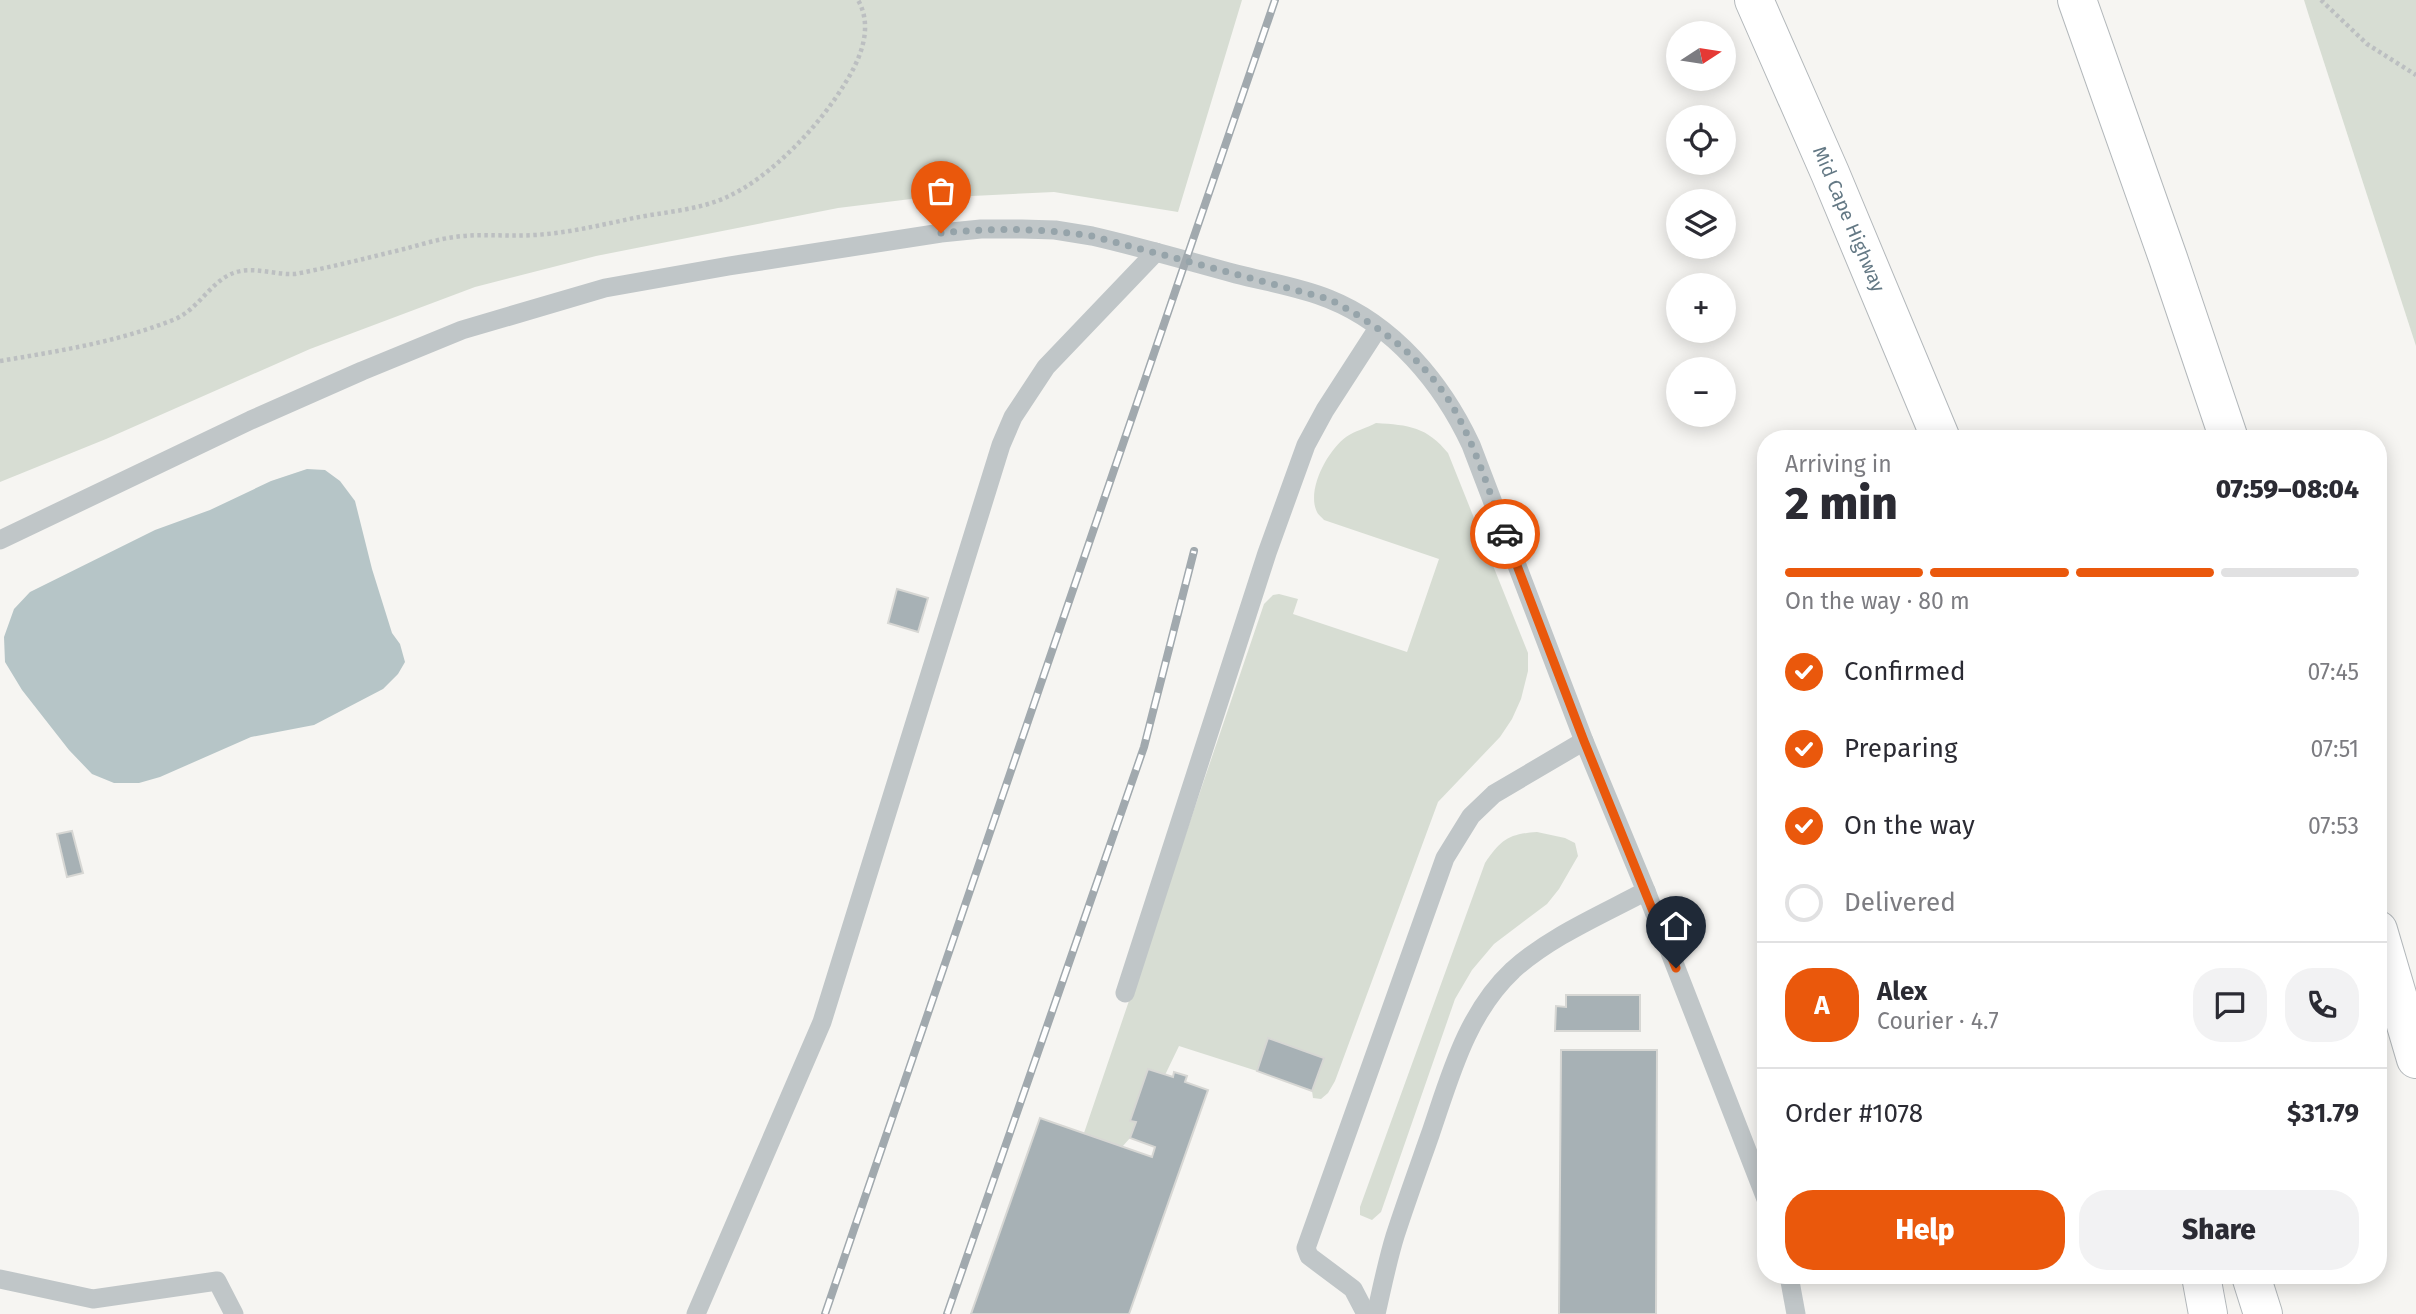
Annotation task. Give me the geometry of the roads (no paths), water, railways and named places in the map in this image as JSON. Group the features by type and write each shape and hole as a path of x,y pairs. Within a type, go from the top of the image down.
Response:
{"highway":[{"name":"Mid Cape Highway","path":"1754,0 1836,185 1937,430"},
{"path":"2077,0 2226,430"},
{"path":"2387,961 2416,1059"},
{"path":"2202,1284 2208,1314"},
{"path":"2254,1284 2263,1314"}],"lane":[{"path":"0,540 251,420 362,371 462,330 605,288 742,264 981,229 1055,230 1156,252 1329,299 1378,328 1417,361 1448,399 1460,420 1757,1176"},
{"path":"696,1314 822,1022 1000,445 1013,417 1046,367 1156,252"},
{"path":"1125,993 1268,553 1306,445 1325,410 1378,328"},
{"path":"1366,1314 1353,1289 1309,1256 1306,1248 1445,858 1471,816 1494,794 1584,741"},
{"path":"1376,1314 1394,1239 1457,1057 1472,1024 1490,996 1513,971 1535,953 1567,932 1646,891"},
{"path":"0,1279 93,1298 217,1282 234,1314"},
{"path":"1790,1284 1796,1314"}],"railway":[{"path":"825,1314 1275,0"},
{"path":"947,1314 1144,747 1194,551"}]}
